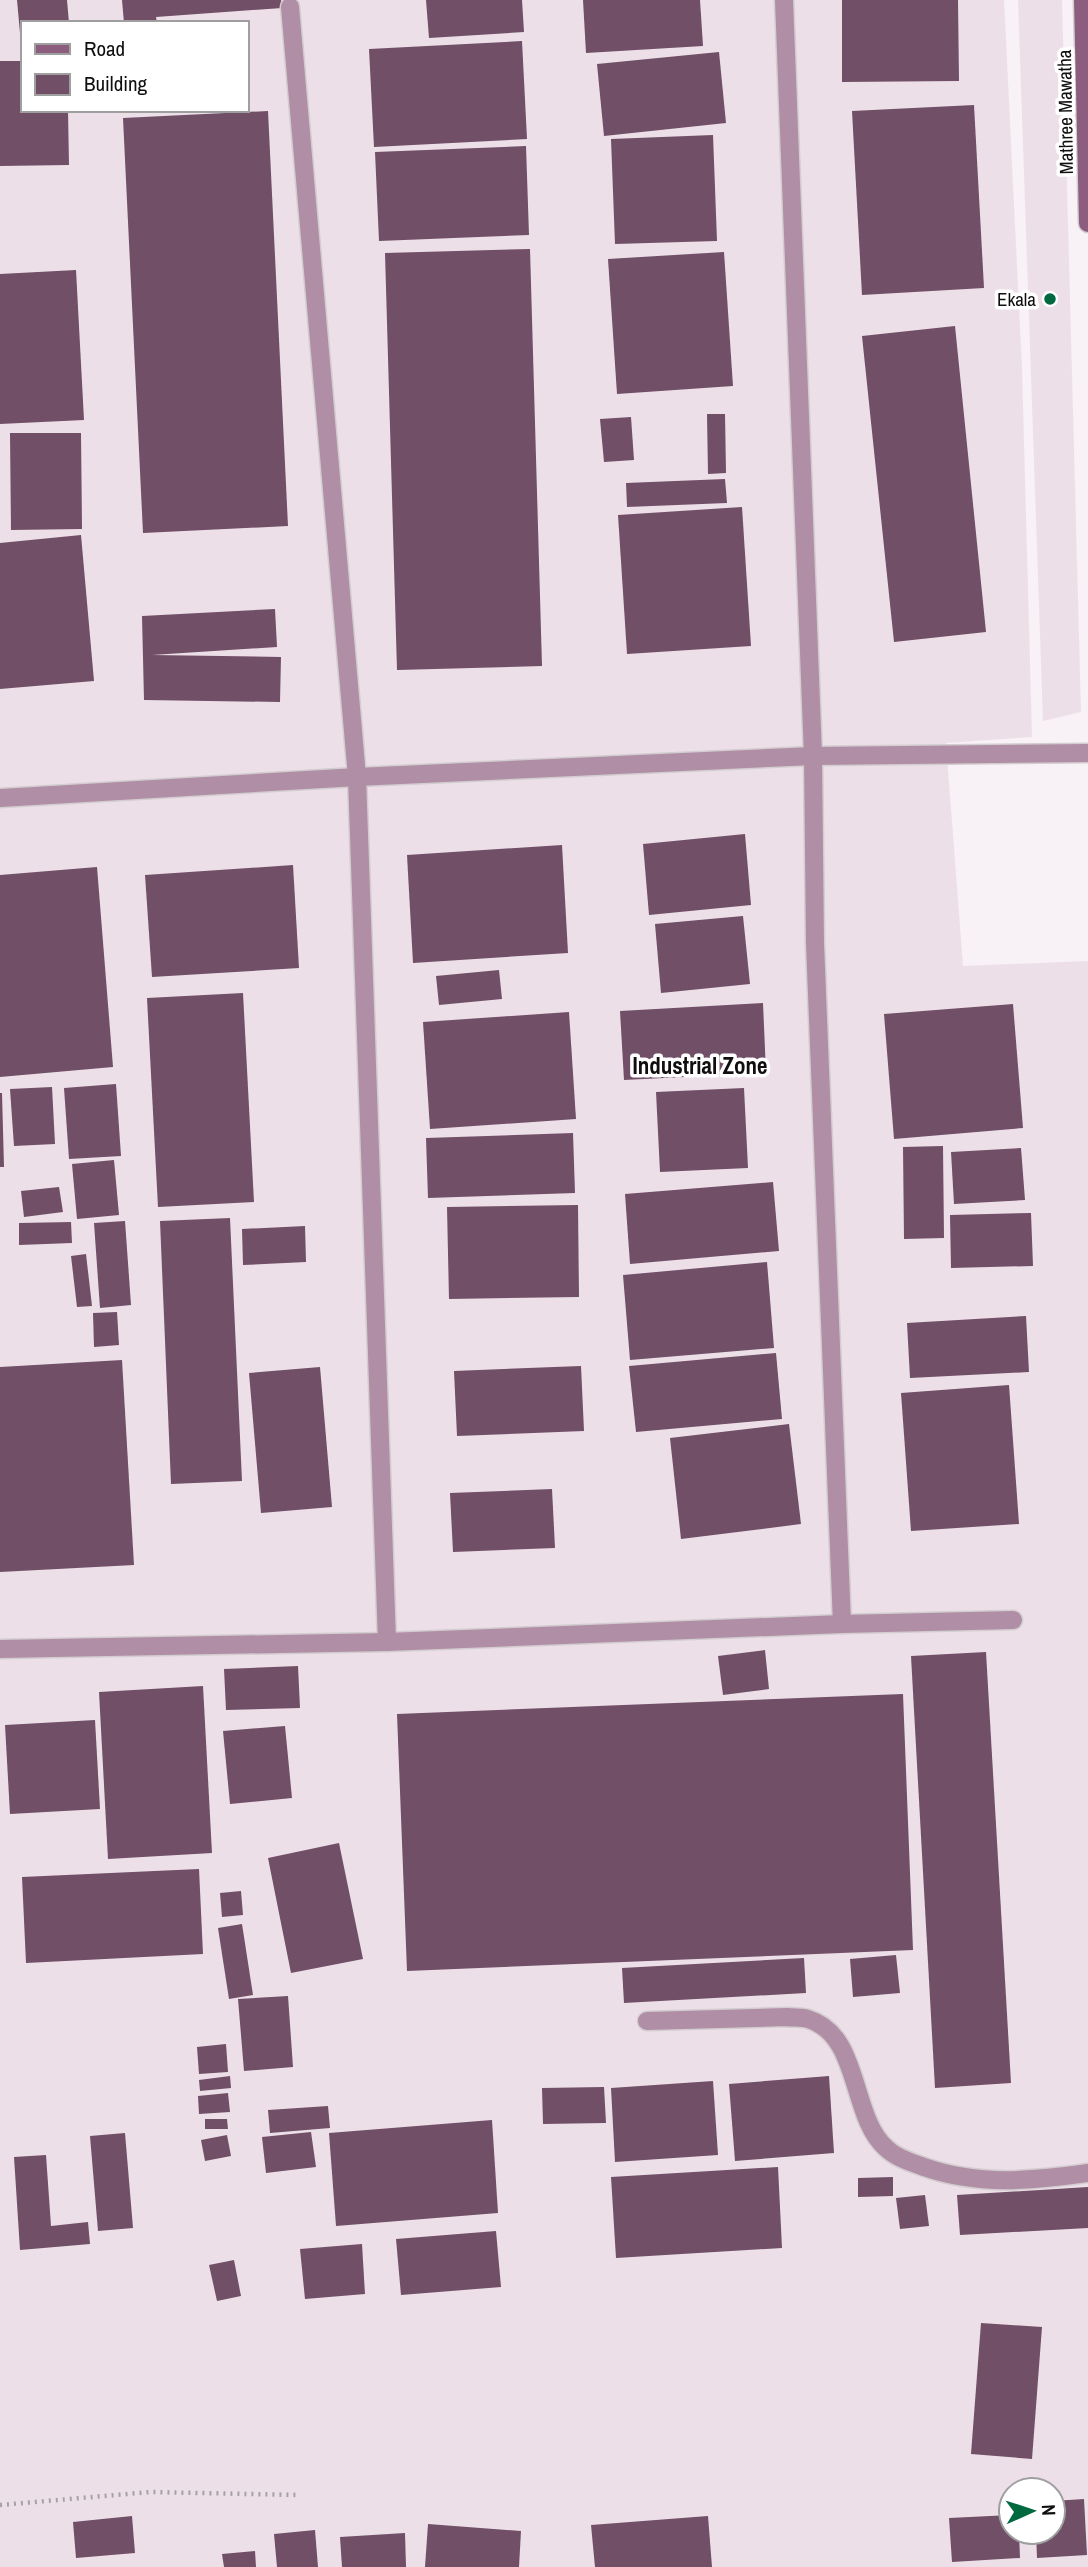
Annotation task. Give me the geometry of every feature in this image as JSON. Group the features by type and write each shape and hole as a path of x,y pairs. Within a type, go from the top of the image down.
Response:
{"street":[{"name":"Mathree Mawatha","path":"1083,0 1088,223"}],"lane":[{"path":"784,0 813,757 815,943 842,1624"},
{"path":"290,7 357,777 387,1642"},
{"path":"0,799 357,777 813,757 1088,753"},
{"path":"0,1649 387,1642 1013,1620"},
{"path":"647,2021 787,2017 809,2019 823,2027 837,2041 847,2059 868,2124 886,2148 897,2157 963,2178 1003,2181 1048,2179 1088,2173"}],"path":[{"path":"0,2505 150,2492 300,2494"}],"shaded area":[{"path":"0,0 1004,0 1022,368 1032,737 946,743 963,966 1088,961 1088,2567 0,2567"},
{"name":"Ekala","path":"1018,0 1062,0 1081,712 1043,721"}],"building":[{"path":"17,0 67,0 69,21 21,21 21,44"},
{"path":"122,0 281,0 282,8 156,17 157,21 124,21"},
{"path":"426,0 522,0 524,32 429,38"},
{"path":"583,0 700,0 703,46 586,53"},
{"path":"842,0 958,0 959,81 842,82"},
{"path":"522,41 527,139 374,147 369,49"},
{"path":"719,52 726,123 604,136 597,64"},
{"path":"0,61 21,61 21,112 68,112 69,165 0,166"},
{"path":"974,105 984,288 862,295 852,111"},
{"path":"268,111 288,526 143,533 123,118"},
{"path":"713,135 717,241 615,244 611,139"},
{"path":"526,146 529,235 379,241 375,152"},
{"path":"530,249 542,666 397,670 385,253"},
{"path":"724,252 733,386 617,394 608,259"},
{"path":"76,270 84,420 0,424 0,274"},
{"path":"955,326 986,632 894,642 862,336"},
{"path":"707,414 725,414 726,473 708,474"},
{"path":"631,417 634,460 604,462 600,419"},
{"path":"10,433 81,433 82,529 11,530"},
{"path":"725,479 727,503 627,507 626,483"},
{"path":"742,507 751,646 627,654 618,515"},
{"path":"81,535 94,681 0,689 0,543"},
{"path":"275,609 277,647 152,655 281,657 280,702 144,700 142,616"},
{"path":"745,834 751,905 649,915 643,844"},
{"path":"562,845 568,953 413,963 407,855"},
{"path":"293,865 299,968 152,977 145,875"},
{"path":"97,867 113,1067 0,1077 0,875"},
{"path":"743,916 750,984 661,993 655,924"},
{"path":"499,970 502,999 439,1005 436,976"},
{"path":"243,993 254,1202 158,1207 147,998"},
{"path":"763,1003 766,1073 624,1080 620,1011"},
{"path":"1013,1004 1023,1128 894,1139 884,1014"},
{"path":"569,1012 576,1119 430,1129 423,1022"},
{"path":"116,1084 121,1156 69,1159 64,1088"},
{"path":"52,1087 55,1144 14,1146 10,1089"},
{"path":"744,1088 748,1168 660,1172 656,1092"},
{"path":"2,1093 4,1167 0,1167"},
{"path":"573,1133 575,1193 428,1198 426,1138"},
{"path":"943,1146 944,1238 904,1239 903,1147"},
{"path":"1021,1148 1025,1200 954,1204 951,1152"},
{"path":"114,1160 119,1215 77,1219 72,1164"},
{"path":"773,1182 779,1251 630,1264 625,1194"},
{"path":"59,1187 63,1212 24,1217 21,1191"},
{"path":"578,1205 579,1297 449,1299 447,1207"},
{"path":"1031,1213 1033,1266 951,1268 950,1215"},
{"path":"230,1218 242,1481 171,1484 160,1221"},
{"path":"125,1221 131,1305 100,1308 94,1223"},
{"path":"71,1222 72,1243 19,1245 19,1223"},
{"path":"305,1226 306,1262 243,1265 242,1229"},
{"path":"86,1254 92,1306 77,1307 71,1256"},
{"path":"767,1262 774,1348 630,1360 623,1275"},
{"path":"117,1312 119,1345 94,1347 93,1313"},
{"path":"1026,1316 1029,1372 910,1378 907,1323"},
{"path":"776,1353 782,1419 636,1432 629,1366"},
{"path":"122,1360 134,1565 0,1572 0,1367"},
{"path":"581,1366 584,1431 457,1436 454,1371"},
{"path":"320,1367 332,1507 261,1513 249,1373"},
{"path":"1009,1385 1019,1524 911,1531 901,1393"},
{"path":"789,1424 801,1524 681,1539 670,1438"},
{"path":"552,1489 555,1548 453,1552 450,1493"},
{"path":"765,1650 769,1689 723,1695 718,1656"},
{"path":"986,1652 1011,2083 935,2088 911,1656"},
{"path":"298,1666 300,1708 226,1710 224,1669"},
{"path":"203,1686 212,1853 108,1859 99,1692"},
{"path":"903,1694 913,1950 407,1971 397,1714"},
{"path":"95,1720 100,1809 10,1814 5,1725"},
{"path":"285,1726 292,1798 230,1804 223,1731"},
{"path":"339,1843 363,1959 291,1973 268,1858"},
{"path":"199,1869 203,1954 26,1963 22,1877"},
{"path":"241,1891 243,1915 222,1917 220,1893"},
{"path":"242,1924 253,1995 229,1999 218,1928"},
{"path":"896,1955 900,1993 853,1997 850,1959"},
{"path":"804,1958 806,1993 624,2003 622,1968"},
{"path":"288,1996 293,2067 244,2071 238,1999"},
{"path":"226,2044 228,2072 199,2074 197,2047"},
{"path":"230,2076 231,2088 200,2091 199,2080"},
{"path":"829,2076 834,2153 735,2161 729,2084"},
{"path":"713,2081 718,2155 615,2162 611,2088"},
{"path":"604,2087 606,2123 543,2124 542,2088"},
{"path":"228,2093 230,2112 199,2114 198,2096"},
{"path":"328,2106 330,2128 270,2133 268,2110"},
{"path":"205,2119 227,2119 228,2129 205,2129"},
{"path":"492,2120 498,2213 336,2226 329,2133"},
{"path":"311,2132 316,2167 266,2173 262,2137"},
{"path":"125,2133 133,2228 98,2231 90,2136"},
{"path":"227,2135 231,2156 205,2161 201,2140"},
{"path":"46,2155 51,2226 88,2222 90,2244 20,2250 14,2157"},
{"path":"778,2167 782,2248 616,2258 611,2177"},
{"path":"893,2177 893,2196 858,2197 858,2178"},
{"path":"1088,2187 1088,2228 960,2235 957,2195"},
{"path":"925,2195 929,2226 900,2229 896,2198"},
{"path":"496,2231 501,2287 401,2295 396,2239"},
{"path":"362,2244 365,2294 305,2299 300,2249"},
{"path":"234,2260 241,2296 217,2301 209,2265"},
{"path":"981,2323 1042,2327 1032,2459 971,2454"},
{"path":"1084,2499 1087,2555 1037,2558 1037,2546 1067,2546 1067,2500"},
{"path":"132,2516 135,2553 76,2558 73,2522"},
{"path":"708,2516 712,2567 595,2567 591,2525"},
{"path":"997,2516 997,2546 1020,2546 1020,2558 952,2562 949,2518"},
{"path":"428,2524 521,2531 519,2567 425,2567"},
{"path":"315,2530 318,2567 277,2567 274,2534"},
{"path":"405,2533 406,2567 342,2567 340,2537"},
{"path":"255,2551 256,2567 224,2567 222,2554"}],"place":[{"name":"Ekala","path":"1050,299"}],"district":[{"name":"Industrial Zone","path":"700,1065"}]}
